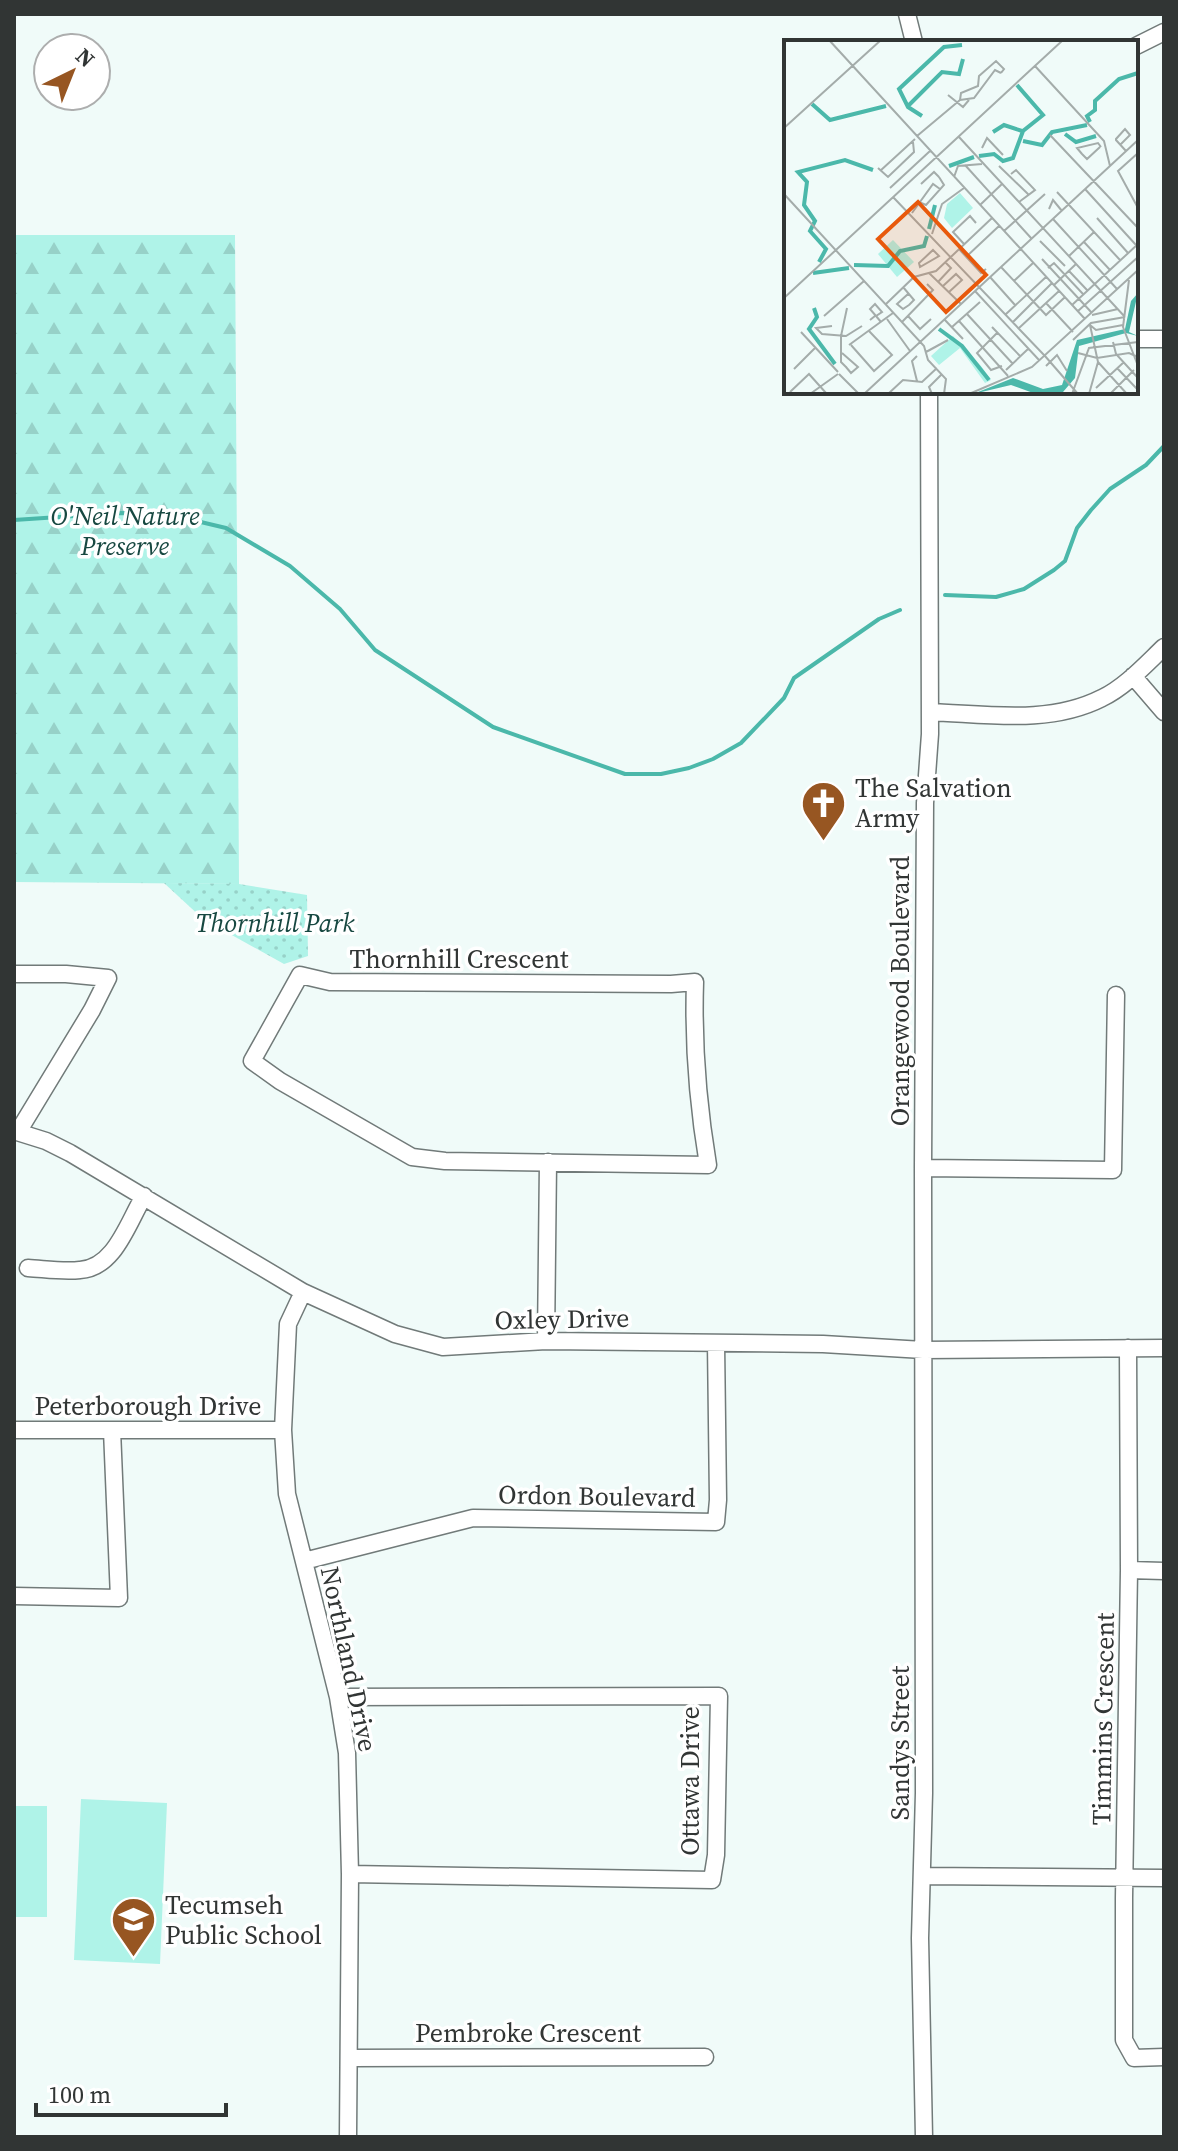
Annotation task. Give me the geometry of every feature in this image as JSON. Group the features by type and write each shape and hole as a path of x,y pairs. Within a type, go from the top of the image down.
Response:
{"street":[{"path":"907,14 914,40"},
{"path":"1138,45 1164,32"},
{"path":"1138,339 1164,339"},
{"name":"Orangewood Boulevard","path":"923,1350 925,803 930,712 929,394"},
{"path":"930,712 1029,716 1068,710 1103,698 1164,647"},
{"path":"1133,676 1164,712"},
{"path":"14,974 108,978 92,1010 16,1132"},
{"name":"Thornhill Crescent","path":"300,975 330,982 695,982 697,1055 708,1165 548,1162 437,1161 412,1157 280,1081 252,1061 300,975"},
{"path":"923,1168 1113,1170 1116,995"},
{"name":"Oxley Drive","path":"16,1132 46,1141 70,1153 303,1292 395,1334 443,1347 546,1341 885,1346 923,1350 1164,1348"},
{"path":"546,1341 548,1162"},
{"path":"28,1268 80,1271 107,1261 144,1196"},
{"name":"Northland Drive","path":"303,1292 288,1324 283,1430 287,1494 338,1697 347,1753 350,1874 348,2137"},
{"name":"Ordon Boulevard","path":"304,1561 473,1518 716,1522 716,1343"},
{"name":"Timmins Crescent","path":"1128,1348 1124,2040 1134,2058 1164,2057"},
{"name":"Sandys Street","path":"923,1350 920,1938 924,2137"},
{"name":"Peterborough Drive","path":"14,1430 283,1430"},
{"path":"14,1596 119,1598 112,1430"},
{"path":"1129,1570 1164,1571"},
{"name":"Ottawa Drive","path":"338,1697 719,1696 716,1855 712,1880 350,1874"},
{"path":"922,1876 1164,1878"},
{"name":"Pembroke Crescent","path":"350,2058 705,2057"}],"green space":[{"name":"O'Neil Nature Preserve","path":"14,235 235,235 239,884 14,882"},
{"name":"Thornhill Park","path":"164,883 239,884 307,895 308,956 284,964 203,919"},
{"path":"81,1799 167,1803 160,1964 74,1960"},
{"path":"14,1806 47,1806 47,1917 14,1917"}],"waterway":[{"path":"945,595 996,597 1024,589 1054,570 1065,561 1077,528 1091,510 1110,489 1146,465 1164,446"},
{"path":"14,520 119,513 167,514 226,528 290,566 340,609 375,650 493,727 625,774 661,774 689,768 741,743 784,698 794,678 879,619 900,610"}],"place":[{"name":"The Salvation Army","path":"824,842"},
{"name":"Tecumseh Public School","path":"134,1959"}]}
